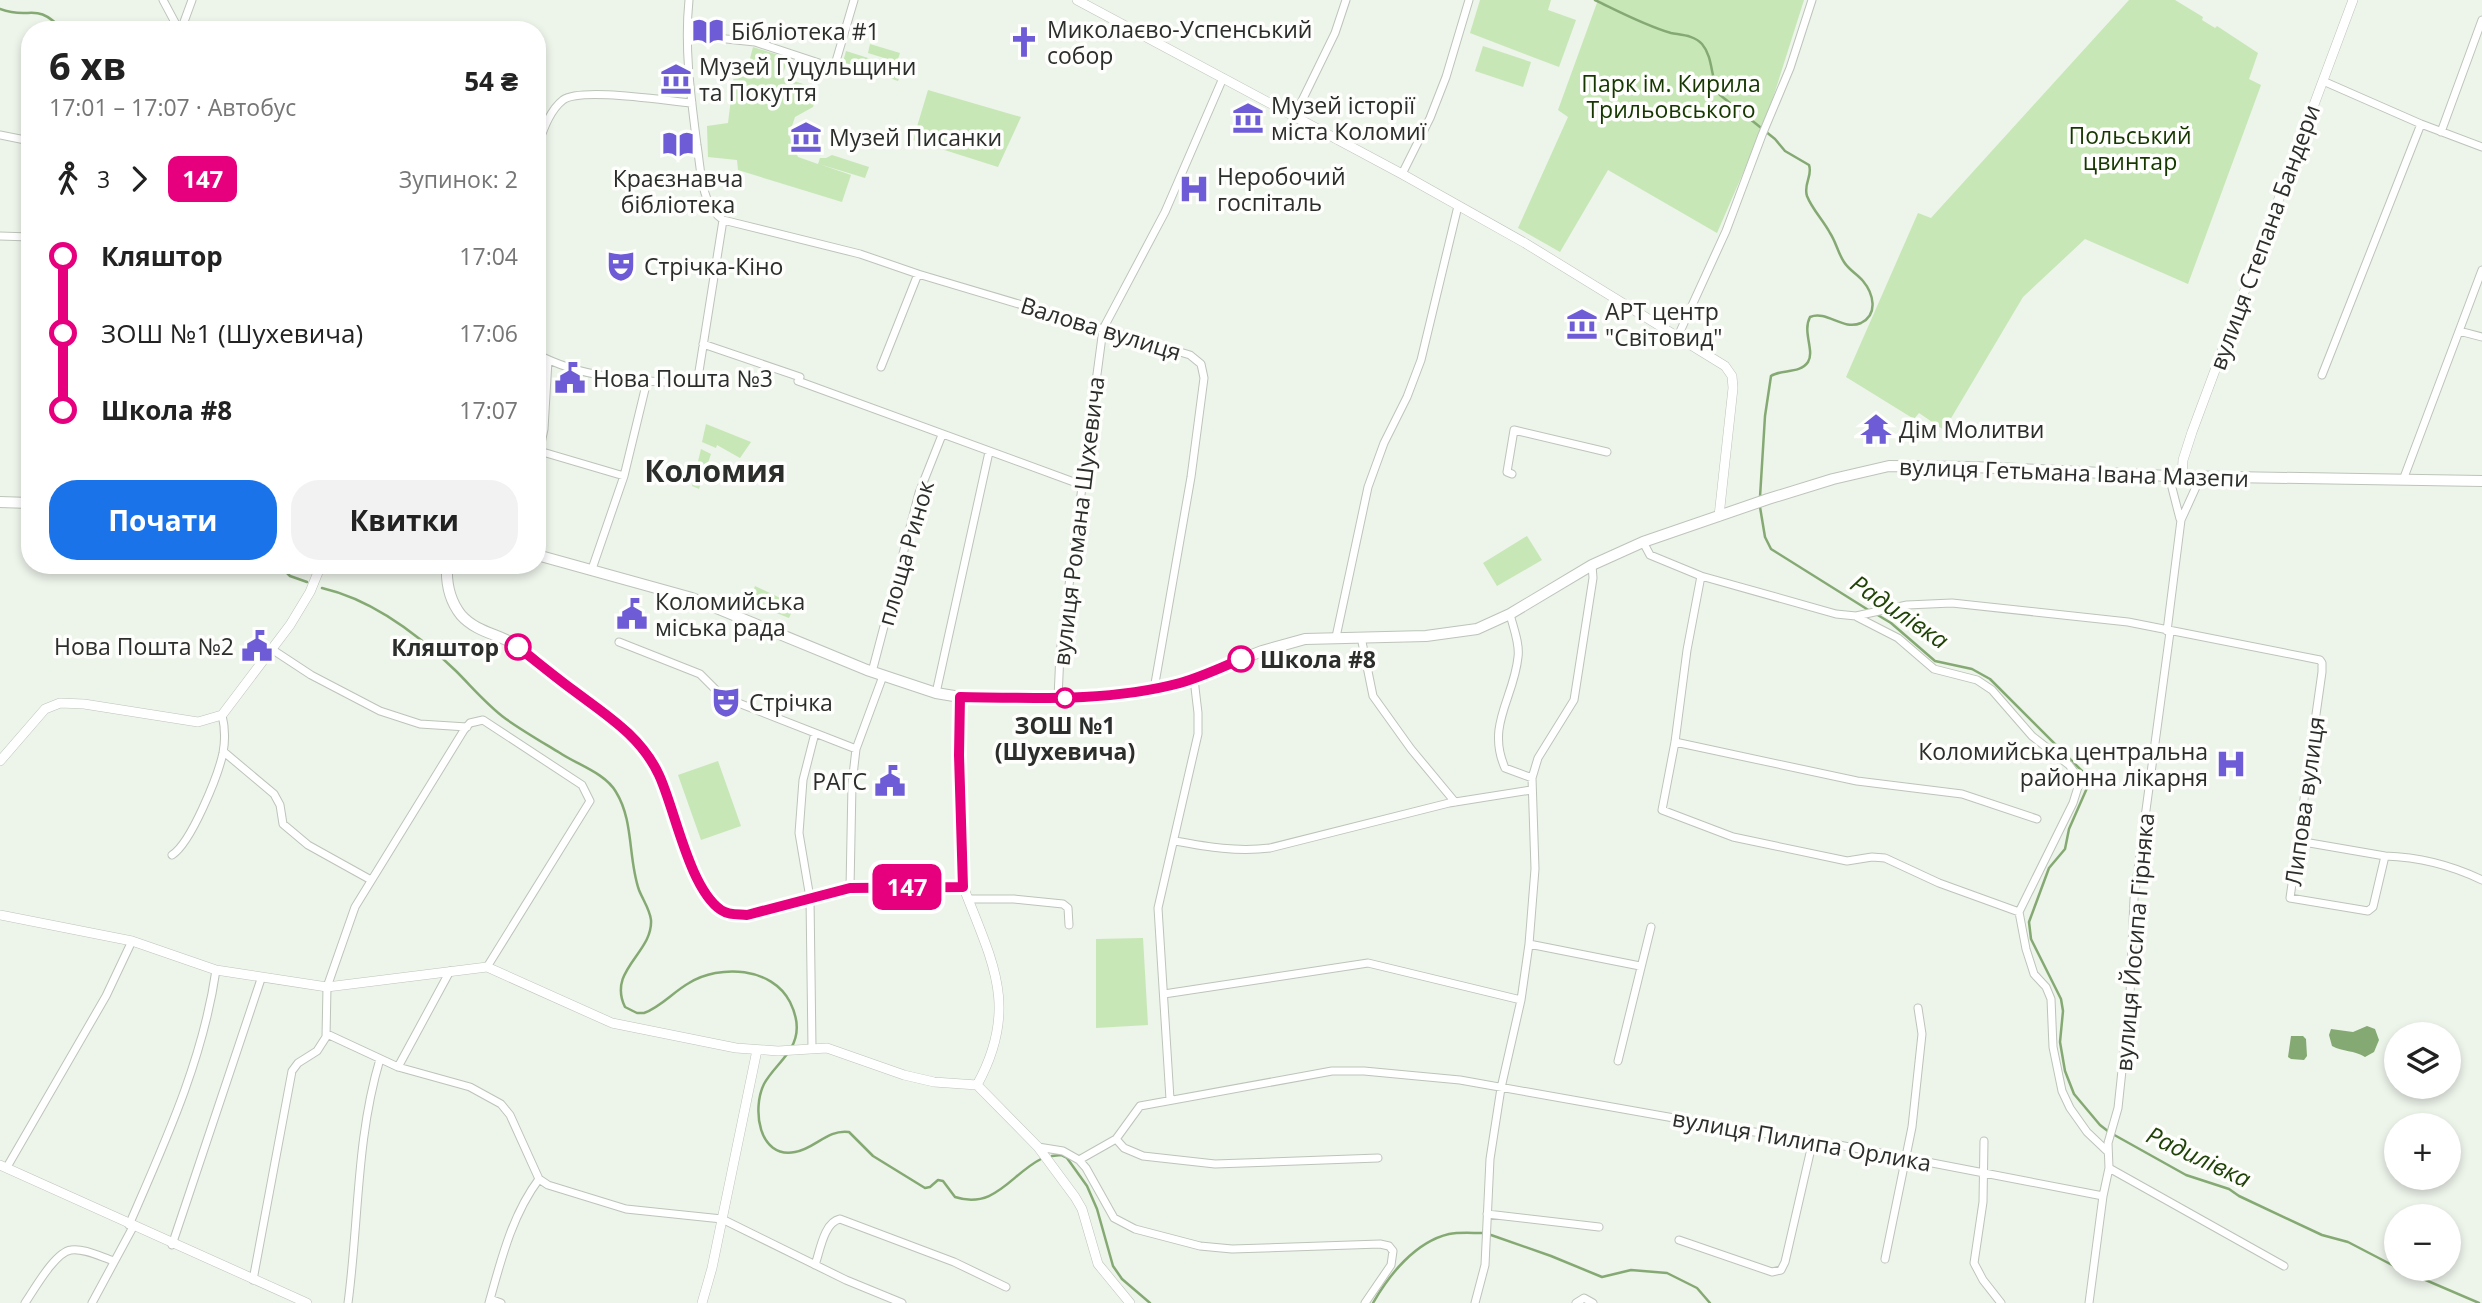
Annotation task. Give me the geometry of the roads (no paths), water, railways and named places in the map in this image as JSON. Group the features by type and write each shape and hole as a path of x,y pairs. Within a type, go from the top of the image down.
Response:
{"main road":[{"name":"вулиця Гетьмана Івана Мазепи","path":"546,557 701,601 877,674 936,693 960,697 1058,698 1154,689 1194,679 1278,645 1305,639 1455,634 1482,628 1592,565 1643,542 1768,499 1833,479 1889,466 1985,467 2169,476 2482,481"},
{"path":"0,502 21,503"},
{"path":"446,574 450,596 460,614 473,625 515,644 625,729 648,752 660,777 686,851 707,896 721,910 733,914 747,915 850,888 963,887 960,697"}],"street":[{"path":"163,0 175,21"},
{"path":"184,21 192,0"},
{"path":"546,394 548,360 601,374 647,381 697,384 723,220 715,214 706,198 701,177 692,103 688,0"},
{"path":"688,35 755,42 834,68 854,0"},
{"path":"1077,0 1402,174 1725,366 1733,380 1719,516"},
{"path":"1294,117 1335,33 1346,0"},
{"path":"1402,174 1434,108 1469,0"},
{"path":"1678,336 1726,231 1790,68 1812,0"},
{"name":"вулиця Степана Бандери","path":"2182,476 2183,460 2192,432 2353,0"},
{"path":"2441,132 2482,20"},
{"name":"вулиця Романа Шухевича","path":"1058,698 1060,653 1104,328 1165,212 1223,78"},
{"path":"2323,81 2421,124 2482,147"},
{"path":"546,124 556,107 574,95 591,94 692,103"},
{"path":"2322,375 2421,124"},
{"path":"0,135 21,140"},
{"path":"1336,637 1368,487 1384,443 1407,397 1421,360 1458,206"},
{"name":"Валова вулиця","path":"723,220 860,254 918,274 1190,355 1201,364 1204,378 1189,490 1154,689"},
{"path":"0,236 21,237"},
{"path":"2403,480 2482,270"},
{"path":"881,367 918,274"},
{"path":"2459,331 2482,337"},
{"path":"703,344 1082,485"},
{"path":"592,569 624,476 647,381"},
{"path":"1512,474 1507,472 1514,430 1607,452"},
{"name":"площа Ринок","path":"850,888 852,784 856,749 877,674 919,493 942,435"},
{"path":"936,693 989,452"},
{"path":"546,453 624,476"},
{"path":"2169,476 2181,520"},
{"path":"2181,520 2202,476"},
{"name":"вулиця Йосипа Гірняка","path":"2089,1303 2109,1168 2109,1136 2118,1108 2129,1014 2134,899 2181,520"},
{"path":"1643,542 1650,555 1701,576 1836,614 1856,616 1922,604 1952,603 2094,617 2150,626 2169,632"},
{"path":"1475,1303 1485,1265 1490,1159 1501,1088 1521,1000 1529,944 1535,869 1532,778 1538,758 1574,700 1593,578 1592,565"},
{"path":"0,761 45,709 60,703 83,704 198,723 222,716 273,650 304,603 317,574"},
{"path":"1701,576 1662,810 1733,836 1835,859 1847,861 1885,858 1939,883 2019,912"},
{"path":"1510,614 1518,657 1499,724 1498,752 1505,768 1532,778"},
{"path":"1856,616 1898,638 1934,668 1984,684 2032,736 2069,765 2078,779 2077,793 2019,912 2034,974 2046,986 2051,999 2053,1048 2062,1091 2087,1132 2108,1152"},
{"name":"Липова вулиця","path":"2169,632 2321,661 2290,898 2368,911 2373,907 2385,856"},
{"path":"1361,637 1373,696 1418,758 1455,802"},
{"path":"619,642 700,674 723,696 856,749"},
{"path":"273,650 311,675 380,711 421,724 467,727"},
{"path":"1170,1099 1158,908 1198,734 1194,679"},
{"path":"172,855 183,845 191,832 224,752 222,716"},
{"path":"253,1280 292,1071 325,1041 327,987 352,914 467,727 472,722 483,720 582,785 590,801 486,967"},
{"path":"812,1048 810,898 799,833 803,780 815,733"},
{"path":"1675,742 1857,781 1962,794 2037,819"},
{"path":"224,752 274,794 280,805 283,824 308,845 371,880"},
{"path":"1175,841 1219,850 1270,848 1455,802 1531,790"},
{"path":"2298,841 2385,856 2412,857 2453,867 2482,880"},
{"path":"963,887 993,969 1000,999 998,1037 977,1085"},
{"path":"968,899 1014,899 1063,904 1068,908 1069,925"},
{"path":"0,915 132,941 216,970 327,987 486,967 612,1023 757,1050 827,1048 904,1075 934,1082 977,1085 1038,1147 1079,1203 1099,1266 1129,1303"},
{"path":"1618,1062 1651,927"},
{"path":"132,941 97,1013 3,1166 172,1245 303,1302"},
{"path":"1529,944 1640,966"},
{"path":"1164,995 1368,963 1521,1000"},
{"path":"92,1303 110,1274 131,1226 190,1077 205,1030 216,970"},
{"path":"398,1067 450,971"},
{"path":"172,1245 261,979"},
{"path":"1885,1259 1912,1126 1921,1045 1918,1008"},
{"path":"327,1034 398,1067 470,1087 501,1104 514,1124 539,1180 556,1188 616,1207 722,1219 815,1265 902,1303"},
{"path":"702,1303 757,1050"},
{"path":"348,1303 360,1159 369,1099 380,1059"},
{"name":"вулиця Пилипа Орлика","path":"1116,1139 1140,1106 1332,1071 1364,1071 1460,1080 1747,1131 1813,1140 2103,1196"},
{"path":"1079,1160 1116,1139 1129,1151 1143,1156 1215,1164 1378,1158"},
{"path":"1679,1240 1777,1272 1781,1270 1813,1140"},
{"path":"1984,1141 1983,1202 1974,1263 2001,1303"},
{"path":"1038,1147 1063,1151 1079,1160 1114,1217 1135,1229 1200,1246 1232,1250 1380,1244 1389,1246 1393,1251 1393,1260 1365,1303"},
{"path":"2109,1168 2284,1266"},
{"path":"501,1303 489,1301 511,1228 539,1180"},
{"path":"1487,1214 1599,1227"},
{"path":"815,1265 828,1228 832,1221 840,1219 954,1262 1006,1287"},
{"path":"25,1303 64,1252 79,1251 114,1261"},
{"path":"1576,1303 1584,1298 1593,1303"}],"waterway":[{"name":"Радилівка","path":"1595,0 1651,26 1691,37 1702,44 1720,95 1775,139 1785,151 1809,165 1806,192 1809,201 1832,236 1844,262 1863,281 1872,297 1870,314 1861,323 1854,325 1823,316 1810,317 1807,329 1810,352 1808,362 1795,370 1771,376 1765,416 1760,497"},
{"path":"0,9 39,13 53,21"},
{"name":"Радилівка","path":"1760,507 1765,537 1771,549 1870,611"},
{"path":"288,574 307,582"},
{"path":"322,588 360,601 395,620 442,658 506,719 598,774 611,785 626,815 636,878 651,920 650,932 622,982 621,994 625,1007 637,1013 644,1013 702,977 730,971 744,972 771,982 782,990 790,1002 797,1031 791,1048"},
{"name":"Радилівка","path":"1876,614 1891,623 1935,661 1972,669 1990,679 2084,773 2087,788 2069,829 2065,849 2049,868 2029,922 2031,939 2061,999 2063,1011 2060,1042 2065,1071 2074,1094 2109,1132 2186,1175 2229,1189 2322,1235 2348,1242 2384,1261"},
{"path":"787,1054 769,1076 760,1094 761,1130 773,1148 783,1152 795,1152 834,1133 849,1132 873,1156 925,1188 938,1180 943,1181 955,1197 969,1200 992,1195 1041,1159"},
{"path":"1052,1156 1061,1155 1067,1158 1087,1186 1097,1209 1113,1266 1122,1279 1150,1303"},
{"path":"1373,1303 1395,1271 1425,1244 1449,1234 1482,1233"},
{"path":"1491,1235 1602,1277 1631,1270 1667,1273 1697,1288 1710,1303"},
{"name":"Радилівка","path":"2428,1281 2479,1303"}],"place":[{"name":"Бібліотека #1","path":"708,31"},
{"name":"Миколаєво-Успенський собор","path":"1024,42"},
{"name":"Музей Гуцульщини та Покуття","path":"676,79"},
{"name":"Музей історії міста Коломиї","path":"1248,118"},
{"name":"Музей Писанки","path":"806,137"},
{"name":"Краєзнавча бібліотека","path":"678,144"},
{"name":"Неробочий госпіталь","path":"1194,189"},
{"name":"Стрічка-Кіно","path":"621,266"},
{"name":"АРТ центр \"Світовид\"","path":"1582,324"},
{"name":"Нова Пошта №3","path":"570,378"},
{"name":"Дім Молитви","path":"1876,429"},
{"name":"Коломийська міська рада","path":"632,614"},
{"name":"Нова Пошта №2","path":"257,646"},
{"name":"Кляштор","path":"518,647"},
{"name":"Школа #8","path":"1241,659"},
{"name":"ЗОШ №1 (Шухевича)","path":"1065,698"},
{"name":"Стрічка","path":"726,702"},
{"name":"Коломийська центральна районна лікарня","path":"2231,764"},
{"name":"РАГС","path":"890,781"}],"district":[{"name":"Коломия","path":"715,470"}],"park label":[{"name":"Парк ім. Кирила Трильовського","path":"1671,96"},
{"name":"Польський цвинтар","path":"2130,148"}]}
